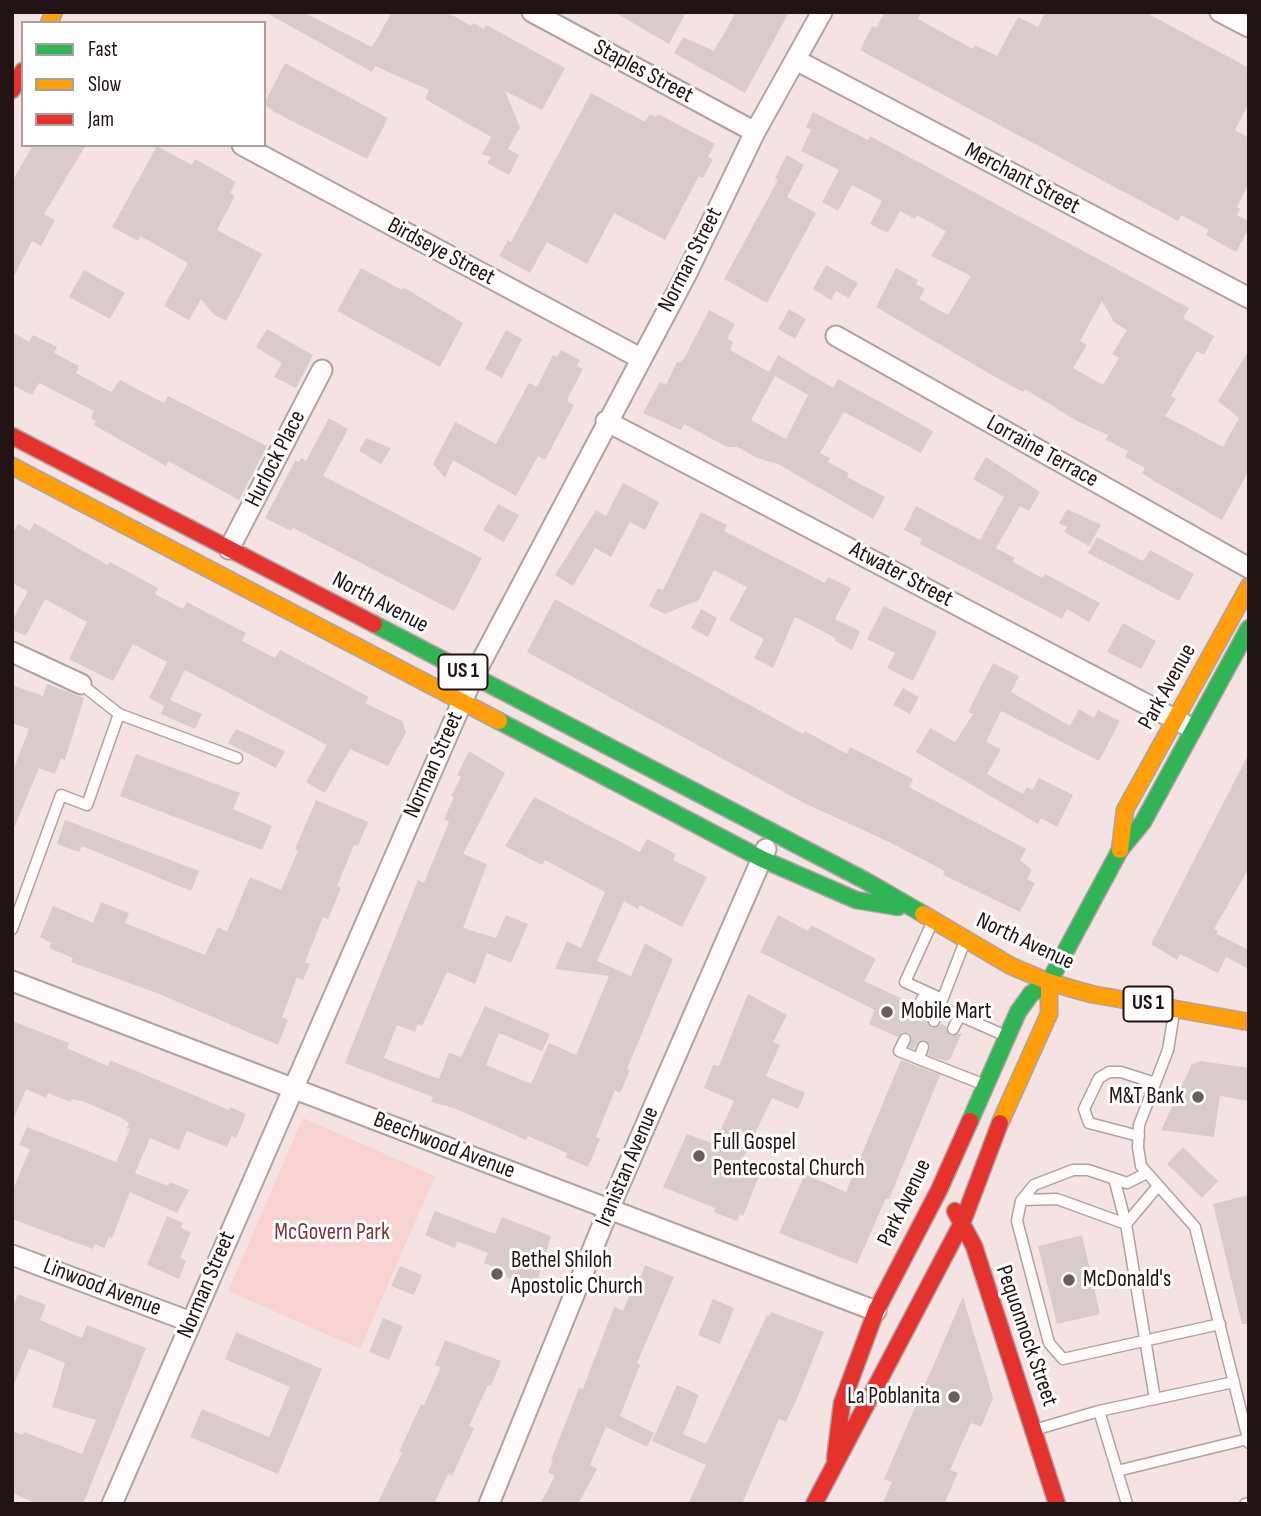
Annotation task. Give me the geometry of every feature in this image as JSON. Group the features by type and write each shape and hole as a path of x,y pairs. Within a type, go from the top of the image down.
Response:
{"main road":[{"path":"12,90 21,74"},
{"name":"North Avenue","path":"12,436 773,832 866,881 965,940 1049,982 1091,994 1249,1022"},
{"name":"North Avenue","path":"12,466 463,699 762,859 856,900 912,910"},
{"name":"Park Avenue","path":"835,1459 842,1403 876,1311 939,1190 1006,1036 1023,1002 1049,982 1120,850 1143,822 1249,586"},
{"name":"Park Avenue","path":"1186,725 1249,628"},
{"name":"Park Avenue","path":"814,1504 835,1459 963,1220 999,1125 1049,1014 1049,982"},
{"name":"Pequonnock Street","path":"939,1190 963,1220 974,1246 1057,1504"}],"street":[{"name":"Staples Street","path":"532,12 755,132"},
{"name":"Norman Street","path":"112,1504 473,677 606,421 686,275 755,132 822,12"},
{"path":"1220,12 1249,27"},
{"name":"Merchant Street","path":"796,60 1249,298"},
{"name":"Birdseye Street","path":"246,147 640,358"},
{"name":"Lorraine Terrace","path":"836,336 1249,568"},
{"name":"Hurlock Place","path":"229,549 322,370"},
{"name":"Atwater Street","path":"606,421 1186,725"},
{"path":"12,652 81,684"},
{"name":"Iranistan Avenue","path":"489,1504 610,1209 773,832"},
{"name":"Beechwood Avenue","path":"12,981 876,1311"},
{"name":"Linwood Avenue","path":"12,1255 191,1322"}],"lane":[{"path":"81,684 119,714 237,758"},
{"path":"12,929 61,795 87,804 119,714"},
{"path":"933,922 905,982 960,1015 1006,1036"},
{"path":"934,1021 965,940"},
{"path":"916,1013 922,999 941,1003"},
{"path":"1117,1472 1248,1441 1195,1227 1141,1166 1139,1125 1168,1050 1175,1009"},
{"path":"953,1030 960,1015"},
{"path":"905,1039 899,1051 919,1059 940,1061 985,1085"},
{"path":"919,1059 923,1047"},
{"path":"1139,1136 1089,1123 1084,1109 1099,1078 1110,1072 1121,1072 1155,1083"},
{"path":"1147,1173 1127,1184 1115,1182 1088,1170 1073,1170 1034,1185 1022,1200 1017,1221 1049,1343 1063,1359 1220,1324"},
{"path":"1115,1182 1126,1224 1155,1399"},
{"path":"1126,1224 1134,1210 1158,1186"},
{"path":"1022,1200 1057,1199 1126,1224"},
{"path":"1034,1430 1099,1411 1234,1382"},
{"path":"1099,1411 1127,1504"}],"green space":[{"name":"McGovern Park","path":"303,1118 435,1176 360,1349 228,1291"}],"building":[{"path":"265,12 303,12 372,47 392,12 447,12 471,26 473,23 484,29 486,25 565,68 542,110 505,91 520,127 508,149 519,155 509,175 487,163 491,157 482,154 491,137 425,99 429,90 375,66 372,72"},
{"path":"614,12 686,12 669,44"},
{"path":"736,12 789,12 745,93 674,53 683,37 714,51"},
{"path":"885,12 921,12 918,19 973,49 975,45 997,56 1018,17 1038,27 1045,12 1145,12 1249,68 1249,103 1235,130 1249,138 1249,183 1237,207 1240,209 1237,215 1249,221 1249,228 1236,252 1206,235 1209,230 1181,215 1178,221 860,50 872,26 876,28"},
{"path":"285,63 388,118 367,159 274,112 266,106 266,100"},
{"path":"591,93 645,122 650,114 656,117 658,114 715,144 708,157 713,159 703,178 699,176 665,240 614,213 587,264 547,242 530,273 499,256 508,240 511,242"},
{"path":"813,112 868,140 870,136 1189,308 1183,318 1214,336 1204,355 1197,351 1171,396 1176,399 1165,416 1223,447 1239,418 1218,401 1249,350 1249,470 1222,520 1142,473 1145,468 1125,457 1128,451 1106,440 1108,435 1075,420 1025,389 1023,392 995,377 876,307 896,268 918,280 916,284 925,289 919,299 948,315 971,276 931,256 946,231 917,215 915,219 900,211 888,233 870,224 882,201 852,185 838,211 822,202 839,170 801,151 811,130 806,127","holes":["1102,301 1114,322 1127,330 1112,354 1119,358 1103,385 1073,368 1087,345 1080,341"]},
{"path":"32,147 85,147 44,214 55,220 41,246 32,241 12,280 12,182"},
{"path":"159,147 192,165 195,159 236,182 230,193 235,196 217,230 262,254 226,321 214,315 201,299 189,320 164,306 188,263 140,236 138,241 112,227"},
{"path":"787,155 804,165 787,197 816,213 767,303 724,279 778,180 775,178"},
{"path":"826,265 858,283 849,298 836,291 831,300 813,289"},
{"path":"361,268 402,290 403,287 463,323 440,367 337,311"},
{"path":"84,270 125,293 110,319 69,297"},
{"path":"789,309 806,319 795,339 778,329"},
{"path":"709,310 735,324 727,339 733,342 730,350 769,372 778,355 833,388 838,379 933,431 921,453 844,412 820,453 830,458 828,462 849,473 847,477 885,497 873,519 778,464 757,458 737,447 727,447 684,424 681,430 643,413 660,382 666,385 677,362 680,363","holes":["775,376 808,395 786,439 751,420"]},
{"path":"267,329 313,355 296,388 274,377 282,363 256,347"},
{"path":"506,330 522,339 502,378 485,369"},
{"path":"12,332 29,342 33,335 57,347 54,353 79,366 76,373 111,392 120,380 164,403 168,396 267,446 239,500 168,461 166,466 94,425 96,421 91,418 94,411 39,383 32,395 12,385"},
{"path":"561,350 580,360 577,366 583,369 568,398 568,402 574,405 545,460 538,456 516,496 453,460 445,478 433,464 455,422 496,444 529,383 537,387 553,355 557,357"},
{"path":"329,418 348,429 323,476 482,558 454,611 293,528 291,531 265,518 295,461 299,462 301,458 306,461"},
{"path":"366,438 391,448 381,464 359,451"},
{"path":"986,457 1040,492 1029,511 1020,506 996,548 1015,558 1013,562 1042,578 1045,574 1100,603 1089,622 1067,609 1062,619 920,544 922,539 904,530 916,506 980,540 1004,497 973,479"},
{"path":"623,483 659,502 645,530 630,522 611,557 595,548 573,586 555,575 596,510 606,516"},
{"path":"498,504 519,515 504,542 483,530"},
{"path":"1067,509 1101,525 1089,546 1064,532 1067,527 1059,523"},
{"path":"701,512 727,525 724,531 825,583 828,577 851,588 835,619 860,631 852,650 835,641 836,638 795,617 773,668 754,658 764,639 729,620 747,587 714,570 699,600 665,614 649,606 658,588 663,590"},
{"path":"34,523 108,565 110,562 158,588 155,594 183,609 187,602 246,633 242,641 275,658 280,650 369,697 365,703 402,721 406,732 388,766 350,749 325,793 306,782 327,745 185,670 170,700 202,714 195,729 161,714 164,706 149,698 167,662 133,644 113,681 69,659 87,622 45,599 26,636 12,630 12,621 28,591 12,583 12,535 18,524 30,531"},
{"path":"1097,537 1143,561 1150,550 1194,574 1179,601 1088,553"},
{"path":"555,599 803,734 805,731 847,754 850,747 913,779 909,787 1026,849 1020,860 1032,870 1027,879 1035,883 1020,912 943,875 945,871 889,842 804,803 527,652"},
{"path":"884,606 937,632 913,681 887,668 895,653 867,639"},
{"path":"701,609 717,618 708,637 691,628"},
{"path":"1123,623 1156,641 1141,669 1107,652"},
{"path":"993,663 1019,676 1011,692 1070,726 1079,709 1094,718 1098,710 1120,721 1099,761 1001,711 986,742 1001,749 987,774 1023,794 1027,787 1032,790 1039,778 1073,795 1057,827 1041,818 1038,824 916,752 930,728 955,742 973,714 968,712"},
{"path":"47,684 84,698 65,760 61,758 55,774 39,768 12,833 12,773 29,729 12,723 12,685 43,696"},
{"path":"903,688 919,697 910,714 893,705"},
{"path":"236,729 285,751 276,768 228,743"},
{"path":"469,751 505,773 463,854 487,864 463,928 496,938 506,915 528,924 511,963 487,953 475,984 447,972 422,1026 418,1024 415,1032 397,1025 384,1058 439,1079 449,1053 461,1057 485,1006 550,1034 542,1051 499,1033 486,1065 531,1084 549,1043 576,1055 609,976 555,969 567,941 581,948 605,892 545,860 542,865 505,846 534,797 640,852 647,839 676,854 673,860 707,877 682,927 640,905 638,909 624,901 597,961 631,976 645,943 673,959 627,1069 630,1070 620,1093 615,1090 596,1137 600,1139 588,1167 565,1157 567,1153 528,1136 526,1140 454,1108 431,1102 433,1097 345,1063 418,880 424,883 449,822 444,819 454,797 451,796 461,777 457,775"},
{"path":"1249,753 1249,868 1214,929 1218,931 1217,934 1249,950 1249,969 1226,957 1218,973 1180,954 1177,960 1151,944"},
{"path":"136,754 240,793 233,809 272,826 262,850 120,796"},
{"path":"316,800 368,822 358,846 354,845 337,886 341,888 328,919 323,917 305,962 310,964 303,980 297,977 282,1017 288,1020 278,1045 157,993 71,962 73,958 49,948 51,943 40,937 53,906 93,923 101,902 129,913 125,923 205,955 218,927 227,932 250,877 281,890"},
{"path":"65,820 199,871 191,891 82,846 79,852 57,844"},
{"path":"778,915 808,931 811,925 876,959 864,981 905,1000 902,1006 909,1010 912,1019 923,1016 927,1018 931,1028 941,1024 946,1026 950,1036 962,1033 950,1059 946,1061 928,1055 930,1045 925,1040 918,1042 914,1049 909,1047 912,1039 909,1033 902,1032 898,1037 869,1024 875,1010 760,952"},
{"path":"748,994 787,1015 773,1042 780,1045 766,1076 805,1093 798,1109 772,1098 741,1163 761,1171 743,1216 740,1214 737,1221 714,1212 715,1208 663,1187 687,1134 714,1144 734,1101 704,1088 713,1065 719,1066"},
{"path":"12,1021 69,1043 67,1048 108,1066 110,1060 229,1110 230,1107 246,1114 236,1138 232,1136 227,1147 187,1131 179,1150 150,1138 135,1173 168,1186 170,1182 189,1190 177,1213 130,1192 112,1238 109,1237 104,1248 95,1244 93,1249 12,1219 12,1192 30,1149 19,1145 27,1127 116,1162 130,1129 127,1128 129,1123 122,1118 82,1101 72,1099 71,1102 48,1093 46,1098 26,1089 12,1123"},
{"path":"901,1060 940,1075 889,1199 886,1198 857,1264 779,1233 805,1174 846,1192"},
{"name":"M&T Bank","path":"1200,1061 1249,1068 1249,1101 1220,1096 1214,1137 1161,1130 1192,1064"},
{"path":"1183,1147 1218,1181 1202,1198 1167,1164"},
{"path":"1249,1195 1249,1324 1242,1324 1213,1204"},
{"path":"435,1211 495,1234 502,1217 551,1236 538,1279 535,1277 532,1284 515,1277 508,1279 504,1271 484,1263 488,1253 457,1241 455,1248 425,1235"},
{"path":"167,1216 183,1223 181,1228 191,1232 180,1258 186,1261 179,1279 147,1265"},
{"name":"McDonald's","path":"1082,1235 1100,1314 1057,1324 1038,1246"},
{"path":"645,1265 674,1277 637,1363 640,1365 620,1416 654,1433 647,1447 606,1427 590,1465 597,1469 578,1504 540,1504 555,1476 548,1472 553,1461 551,1460 579,1388 583,1389 614,1307 623,1311"},
{"path":"400,1266 422,1275 414,1295 391,1286"},
{"path":"18,1294 46,1305 40,1320 82,1338 87,1325 146,1348 83,1504 38,1504 12,1493 12,1431 23,1435 24,1432 82,1454 96,1420 52,1407 65,1363 29,1348 12,1389 12,1309"},
{"path":"963,1297 993,1398 981,1427 971,1423 950,1470 958,1473 944,1504 882,1504 892,1482 884,1479"},
{"path":"713,1299 734,1308 720,1344 698,1335"},
{"path":"771,1312 824,1332 798,1396 786,1422 779,1419 742,1504 688,1504 706,1465 652,1441 677,1385 699,1395 683,1434 706,1444 767,1315 770,1316"},
{"path":"383,1318 403,1326 389,1360 369,1352"},
{"path":"236,1332 322,1369 278,1474 190,1437 202,1409 269,1437 290,1387 225,1359"},
{"path":"445,1340 501,1361 469,1426 474,1428 452,1476 448,1474 434,1504 377,1504 402,1453 399,1452 421,1404 424,1405 441,1367 435,1365"}],"traffic: fast":[{"path":"374,624 866,881 923,914"},
{"path":"970,1121 1018,1012 1031,994 1049,982 1120,850 1143,822 1249,628"},
{"path":"499,721 762,859 856,900 898,907"}],"traffic: slow":[{"path":"50,21 54,12"},
{"path":"12,466 499,721"},
{"path":"1120,850 1125,810 1249,586"},
{"path":"923,914 1011,966 1049,982 1091,994 1249,1022"},
{"path":"1000,1123 1049,1014 1049,982"}],"traffic: jam":[{"path":"12,90 21,74"},
{"path":"12,436 374,624"},
{"path":"835,1459 842,1403 876,1311 939,1190 970,1121"},
{"path":"814,1504 963,1221 1000,1123"},
{"path":"955,1211 974,1246 1057,1504"}],"place":[{"name":"Mobile Mart","path":"887,1012"},
{"name":"M&T Bank","path":"1198,1097"},
{"name":"Full Gospel Pentecostal Church","path":"699,1156"},
{"name":"Bethel Shiloh Apostolic Church","path":"497,1274"},
{"name":"McDonald's","path":"1069,1280"},
{"name":"La Poblanita","path":"954,1397"}]}
